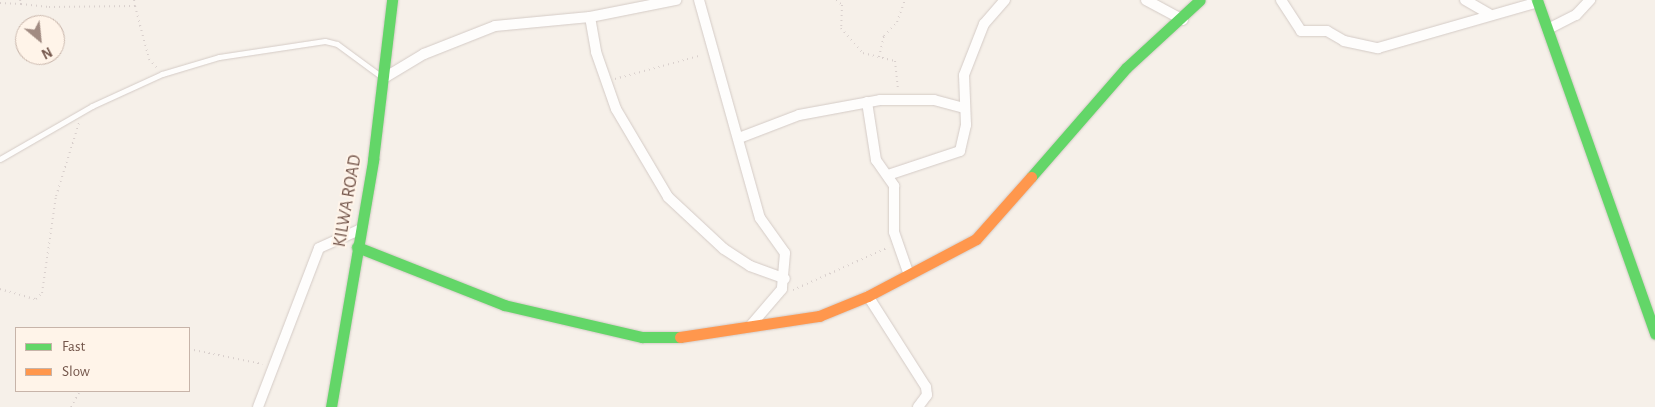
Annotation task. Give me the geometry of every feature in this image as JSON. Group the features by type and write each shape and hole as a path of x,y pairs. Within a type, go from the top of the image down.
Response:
{"main road":[{"name":"KILWA ROAD","path":"331,407 384,78 392,0"},
{"path":"357,247 504,305 604,330 687,337 751,325 819,316 868,296 976,239 1126,68 1183,20 1200,0"},
{"path":"1537,1 1550,28 1655,334"}],"street":[{"path":"384,78 439,47 495,26 590,17 676,0"},
{"path":"699,0 760,218 785,253 785,279 778,296 751,325"},
{"path":"888,175 912,163 958,153 964,108 964,75 984,24 1005,0"},
{"path":"1146,0 1183,20"},
{"path":"1281,0 1301,31 1326,31 1368,48 1537,1"},
{"path":"1465,0 1491,15"},
{"path":"1550,28 1576,15 1590,0"},
{"path":"590,17 606,82 642,158 668,197 724,249 750,266 785,279"},
{"path":"738,138 799,115 867,102 898,99 934,100 964,108"},
{"path":"867,102 876,160 894,186 898,244 909,275"},
{"path":"258,407 272,366 320,248 361,229"},
{"path":"868,296 926,387 927,395 918,407"}],"lane":[{"path":"0,159 85,110 162,74 248,51 325,42 337,44 384,78"}],"path":[{"path":"20,0 21,4"},
{"path":"134,0 149,59 162,74"},
{"path":"836,0 842,5 841,28 863,53 895,61 898,99"},
{"path":"879,57 882,41 897,22 905,0"},
{"path":"0,3 135,6"},
{"path":"606,82 714,52"},
{"path":"0,290 36,299 42,293 56,196 85,110"},
{"path":"778,296 898,244"},
{"path":"190,349 272,366"},
{"path":"71,407 79,392"}],"traffic: fast":[{"path":"331,407 373,160 392,0"},
{"path":"1031,177 1126,68 1200,0"},
{"path":"1537,0 1655,334"},
{"path":"357,247 504,305 642,337 680,337"}],"traffic: slow":[{"path":"680,337 819,316 868,296 976,239 1031,177"}]}
